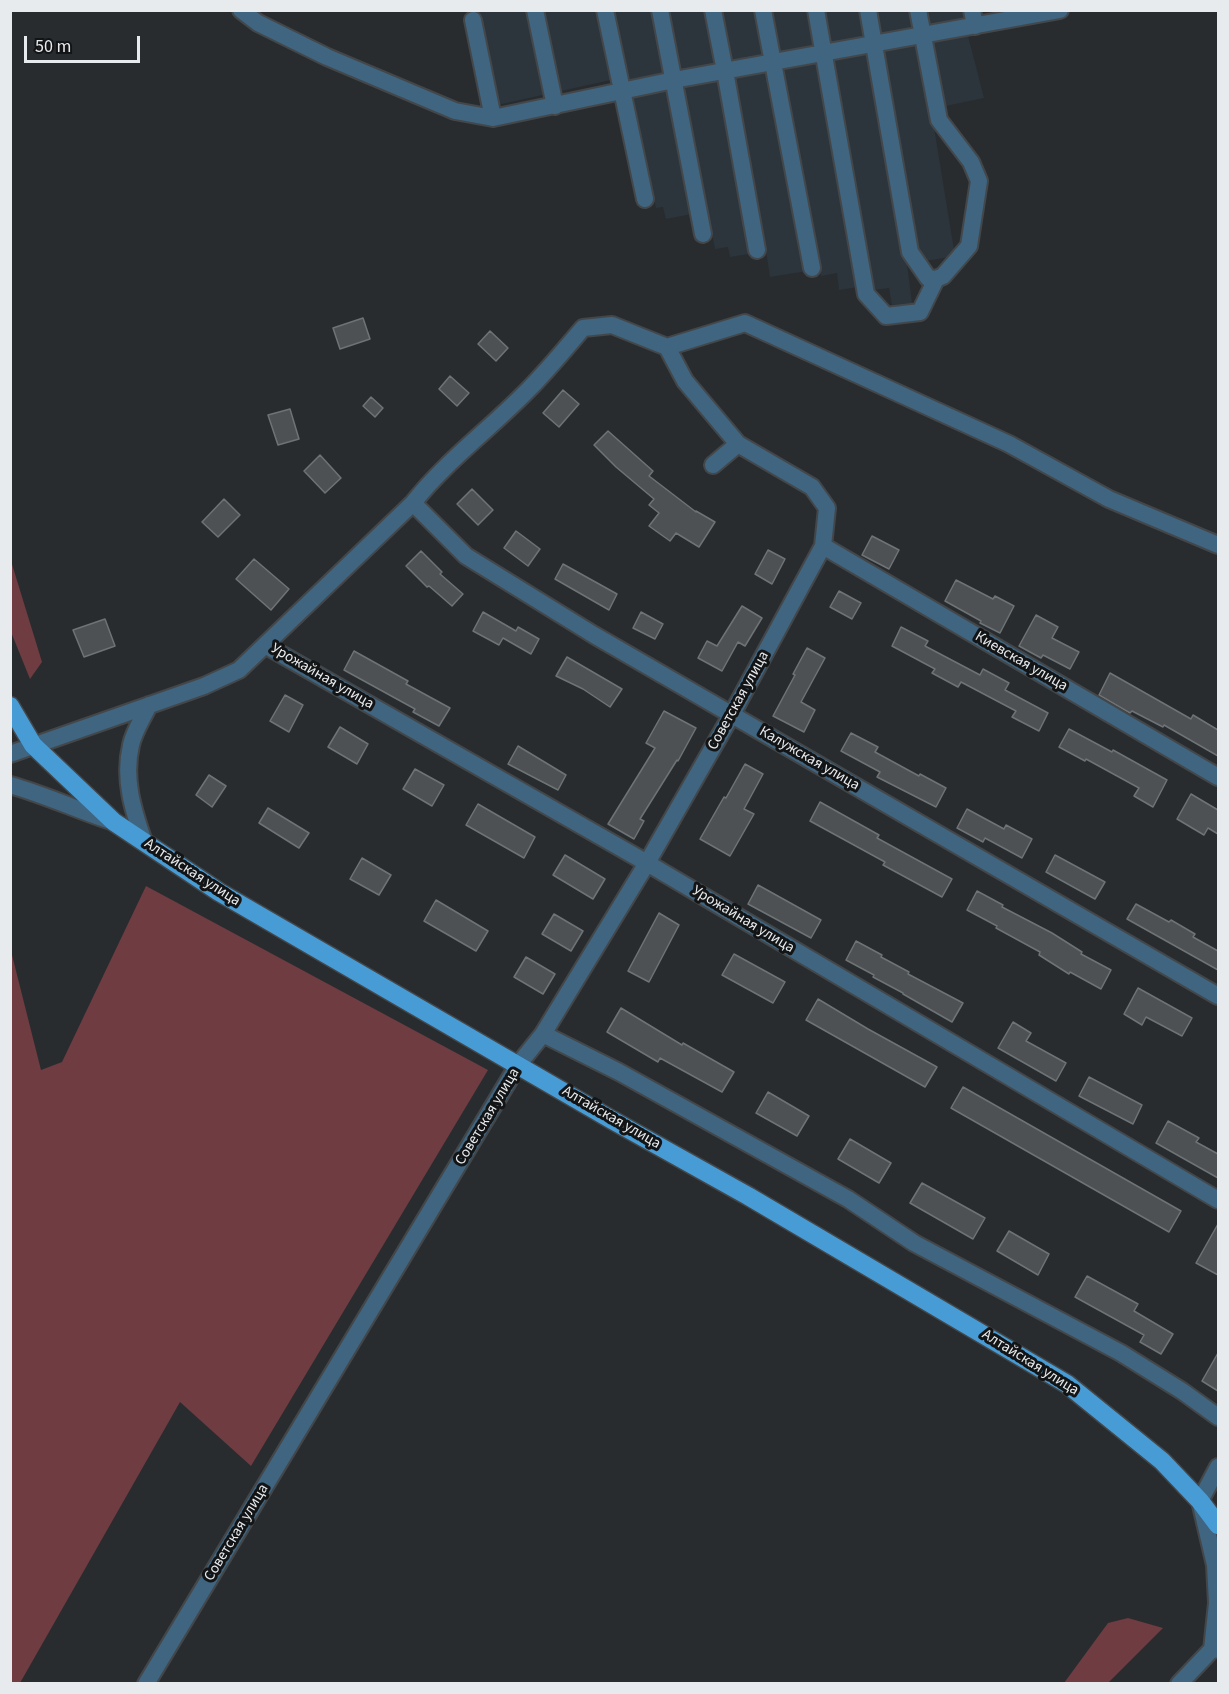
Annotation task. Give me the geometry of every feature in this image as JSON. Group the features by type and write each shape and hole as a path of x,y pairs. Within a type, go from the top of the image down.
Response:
{"main road":[{"name":"Алтайская улица","path":"10,706 33,745 114,822 219,892 799,1226 1067,1384 1162,1461 1200,1501 1218,1525"}],"street":[{"path":"241,10 258,22 327,57 455,111 493,118 725,70 922,35 974,18 1060,10"},
{"path":"535,10 555,105"},
{"path":"605,10 645,199"},
{"path":"660,10 703,234"},
{"path":"713,10 757,250"},
{"path":"764,10 812,268"},
{"path":"816,10 866,294 886,316 920,312 936,279"},
{"path":"868,10 910,252 928,278 936,279 943,276 969,246 979,181 971,162 939,120 918,10"},
{"path":"473,20 493,118"},
{"path":"10,754 204,686 239,670 413,503 429,483 470,442 528,391 583,328 612,325 668,347 746,323 1009,444 1109,499 1218,545"},
{"path":"668,347 685,381 738,444 812,487 827,508 823,546"},
{"path":"713,465 738,444"},
{"name":"Калужская улица","path":"413,503 466,556 594,635 1218,996"},
{"name":"Советская улица","path":"146,1683 518,1065 543,1034 647,863 732,714 823,546"},
{"name":"Киевская улица","path":"823,546 1218,777"},
{"name":"Урожайная улица","path":"265,645 647,863 1218,1200"},
{"path":"144,842 133,811 127,772 131,742 149,705"},
{"path":"10,784 81,812 114,822"},
{"path":"543,1034 619,1072 848,1199 914,1243 1121,1353 1182,1391 1218,1417"},
{"path":"1179,1683 1216,1647 1215,1565 1200,1501 1218,1467"}],"shaded area":[{"path":"477,11 987,11 963,16 984,98 931,109 955,256 907,264 912,303 892,305 889,288 873,290 872,285 839,290 837,273 821,276 820,269 770,277 766,251 730,257 728,247 715,249 708,211 666,219 663,207 656,208 629,76 497,105"},
{"path":"11,561 42,662 30,679 11,632"},
{"path":"146,886 488,1070 251,1466 180,1402 20,1683 11,1683 11,951 41,1070 62,1062"},
{"path":"1128,1618 1163,1628 1108,1683 1064,1683 1108,1623"}],"building":[{"path":"363,318 370,339 340,349 333,328"},
{"path":"490,331 508,348 496,361 478,344"},
{"path":"450,376 469,393 457,406 439,389"},
{"path":"563,390 579,404 559,427 543,413"},
{"path":"371,397 383,408 375,417 363,406"},
{"path":"290,409 299,439 278,445 268,415"},
{"path":"608,431 653,471 649,476 696,512 715,522 699,547 676,533 670,541 649,526 659,513 649,505 654,499 594,445"},
{"path":"320,455 341,478 325,493 304,471"},
{"path":"472,489 493,510 478,525 457,504"},
{"path":"224,499 240,515 218,537 202,522"},
{"path":"516,531 540,549 528,566 504,548"},
{"path":"872,536 899,550 889,569 862,555"},
{"path":"768,550 785,559 772,584 755,574"},
{"path":"421,551 442,572 440,574 463,594 452,606 429,586 427,587 406,566"},
{"path":"254,559 289,589 271,610 236,579"},
{"path":"563,564 617,594 609,610 555,579"},
{"path":"956,580 993,599 995,596 1014,606 1000,633 945,601"},
{"path":"839,591 861,603 852,619 830,607"},
{"path":"742,606 762,618 745,646 738,642 722,671 698,658 707,641 717,646"},
{"path":"483,612 516,631 518,627 539,639 531,654 503,638 499,645 473,631"},
{"path":"641,612 663,624 655,639 633,628"},
{"path":"1036,615 1058,627 1052,638 1079,652 1070,669 1043,655 1041,658 1019,646"},
{"path":"105,619 115,646 84,657 73,630"},
{"path":"901,627 928,641 925,646 980,675 983,669 1009,683 1005,690 1048,713 1039,731 1012,717 1016,711 961,682 958,687 932,673 935,669 892,646"},
{"path":"807,648 825,658 801,702 815,710 804,732 773,716"},
{"path":"354,651 408,681 406,684 450,708 439,726 413,712 415,709 344,670"},
{"path":"567,657 622,689 610,707 583,689 556,676"},
{"path":"1110,673 1191,719 1193,715 1218,730 1218,756 1164,725 1163,727 1132,711 1130,713 1099,695"},
{"path":"285,695 303,705 289,732 270,721"},
{"path":"664,711 696,728 678,761 640,819 644,821 634,839 608,824 655,748 646,743"},
{"path":"340,727 368,744 357,764 328,747"},
{"path":"1069,729 1167,780 1153,807 1134,796 1139,788 1059,747"},
{"path":"851,733 878,747 875,752 946,788 936,807 877,777 880,772 841,751"},
{"path":"518,746 566,775 558,790 508,764"},
{"path":"745,764 763,774 744,809 754,814 730,856 700,839"},
{"path":"415,769 444,785 432,806 403,789"},
{"path":"209,775 226,786 212,807 196,795"},
{"path":"1191,794 1218,810 1218,834 1208,828 1204,835 1177,819"},
{"path":"820,802 879,835 877,838 952,879 942,897 883,865 885,862 810,821"},
{"path":"478,804 535,837 524,858 466,825"},
{"path":"268,808 309,833 299,848 259,823"},
{"path":"967,809 1004,829 1006,825 1032,839 1022,858 985,838 983,842 957,828"},
{"path":"565,855 605,879 593,899 553,875"},
{"path":"1055,855 1105,882 1095,899 1046,872"},
{"path":"362,858 391,875 379,895 350,879"},
{"path":"758,885 821,920 811,938 748,904"},
{"path":"977,891 1052,933 1082,952 1081,954 1111,970 1101,989 1070,972 1069,974 1039,955 1040,952 967,910"},
{"path":"436,900 488,931 476,951 424,921"},
{"path":"1136,904 1169,922 1171,920 1195,934 1193,937 1218,951 1218,970 1127,919"},
{"path":"659,913 679,925 649,982 628,971"},
{"path":"554,914 583,931 571,951 542,934"},
{"path":"856,941 909,972 908,974 963,1003 952,1022 846,960"},
{"path":"734,954 785,982 773,1003 722,975"},
{"path":"526,957 555,974 543,994 514,977"},
{"path":"1138,988 1192,1018 1182,1036 1146,1017 1142,1025 1124,1014"},
{"path":"818,999 937,1067 925,1087 806,1020"},
{"path":"621,1008 682,1045 683,1043 734,1072 722,1092 660,1058 658,1062 607,1032"},
{"path":"1013,1022 1031,1033 1026,1041 1066,1063 1056,1081 998,1048"},
{"path":"1089,1077 1142,1105 1133,1124 1079,1096"},
{"path":"963,1087 1181,1211 1169,1232 951,1108"},
{"path":"768,1092 809,1116 797,1136 756,1113"},
{"path":"1168,1121 1199,1138 1196,1142 1218,1154 1218,1178 1156,1143"},
{"path":"850,1139 891,1163 879,1183 838,1159"},
{"path":"922,1183 985,1218 973,1239 910,1203"},
{"path":"1218,1224 1218,1275 1196,1263"},
{"path":"1009,1231 1049,1254 1038,1275 997,1251"},
{"path":"1087,1276 1138,1304 1134,1311 1173,1334 1161,1354 1140,1342 1144,1335 1075,1297"},
{"path":"1218,1353 1218,1391 1202,1381"}]}
